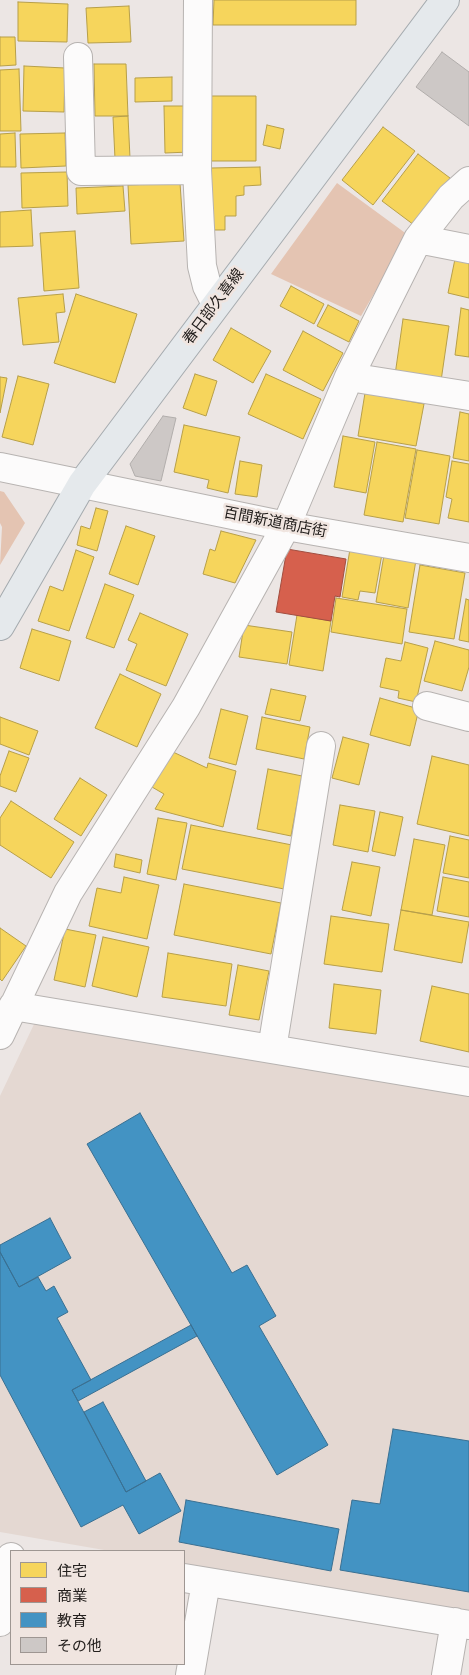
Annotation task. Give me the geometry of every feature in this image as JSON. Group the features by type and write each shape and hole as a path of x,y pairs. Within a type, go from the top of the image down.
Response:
{"main road":[{"name":"春日部久喜線","path":"0,626 82,484 446,0"}],"street":[{"path":"198,0 196,170 202,266 207,286 216,304"},
{"path":"78,57 82,171 196,170"},
{"path":"1,1032 68,894 186,707 286,526 349,377 418,239 451,197 469,181"},
{"path":"418,239 469,249"},
{"path":"349,377 469,396"},
{"name":"百間新道商店街","path":"0,467 286,526 469,558"},
{"path":"427,706 469,717"},
{"path":"272,1049 321,746"},
{"path":"13,1006 469,1082"},
{"path":"0,1622 10,1563"},
{"path":"190,1675 195,1580 462,1624 446,1675"}],"shaded area":[{"path":"337,183 408,235 361,316 271,274"},
{"path":"0,491 4,492 25,523 0,565 2,527 0,523"},
{"path":"36,1020 469,1094 469,1615 185,1564 185,1550 104,1550 0,1532 0,1096"}],"building: 住宅":[{"path":"214,0 356,0 356,25 213,25"},
{"path":"18,2 68,4 67,42 18,41"},
{"path":"129,6 131,42 88,43 86,8"},
{"path":"0,37 15,37 16,65 0,66"},
{"path":"94,64 126,64 128,116 95,116"},
{"path":"24,66 65,68 64,112 23,111"},
{"path":"19,69 21,131 0,131 0,70"},
{"path":"172,77 172,101 135,102 135,78"},
{"path":"209,96 256,96 256,161 210,161"},
{"path":"164,106 188,106 190,152 165,153"},
{"path":"128,116 130,158 115,159 113,117"},
{"path":"267,125 284,129 280,149 263,145"},
{"path":"383,127 415,151 373,205 342,180"},
{"path":"15,133 16,167 0,167 0,134"},
{"path":"65,133 66,166 21,168 20,134"},
{"path":"418,154 450,178 414,225 382,201"},
{"path":"260,167 261,185 244,186 244,195 236,196 236,216 225,216 225,230 212,230 211,168"},
{"path":"67,172 68,206 22,208 21,173"},
{"path":"180,183 184,241 131,244 128,185"},
{"path":"123,186 125,211 77,214 76,188"},
{"path":"31,210 33,246 0,247 0,212"},
{"path":"75,231 79,288 44,291 40,233"},
{"path":"455,259 469,262 469,298 448,293"},
{"path":"291,286 324,304 314,324 280,306"},
{"path":"63,294 65,312 56,313 59,342 23,345 18,298"},
{"path":"76,294 137,314 115,383 54,363"},
{"path":"328,305 359,321 349,342 317,326"},
{"path":"461,308 469,310 469,357 455,355"},
{"path":"403,319 449,326 441,381 395,375"},
{"path":"231,328 271,351 253,383 213,360"},
{"path":"303,331 343,353 323,391 283,370"},
{"path":"195,374 217,381 206,416 183,408"},
{"path":"266,374 321,399 303,439 248,414"},
{"path":"18,376 49,384 33,445 2,437"},
{"path":"0,377 7,378 0,413"},
{"path":"365,393 424,404 416,446 358,436"},
{"path":"460,412 469,414 469,461 453,458"},
{"path":"184,425 240,437 228,493 207,488 209,480 174,472"},
{"path":"343,436 375,442 366,493 334,487"},
{"path":"377,442 416,449 403,522 364,515"},
{"path":"417,450 450,456 439,524 405,518"},
{"path":"240,461 262,465 257,497 235,494"},
{"path":"452,461 469,464 469,522 448,518 452,499 446,497"},
{"path":"96,508 108,511 97,551 77,545 81,526 90,529"},
{"path":"126,526 155,536 138,585 109,574"},
{"path":"221,531 256,540 235,583 203,574 210,549 215,551"},
{"path":"350,549 382,554 375,593 360,591 358,600 342,597"},
{"path":"76,550 94,557 69,631 38,621 50,586 63,591"},
{"path":"384,555 416,560 408,608 376,602"},
{"path":"420,565 465,573 454,639 409,632"},
{"path":"105,584 134,595 114,648 86,638"},
{"path":"336,598 407,609 402,644 331,632"},
{"path":"466,599 469,600 469,642 459,640"},
{"path":"140,613 188,634 166,686 126,670 137,644 128,640"},
{"path":"297,615 331,621 323,671 289,665"},
{"path":"244,625 292,632 287,664 239,657"},
{"path":"32,629 71,641 59,681 20,668"},
{"path":"435,641 469,650 469,667 462,691 424,681"},
{"path":"405,642 428,648 416,702 398,698 399,691 380,687 386,658 401,661"},
{"path":"120,674 161,694 137,747 95,728"},
{"path":"271,689 306,696 300,721 265,714"},
{"path":"380,698 419,709 410,746 370,735"},
{"path":"221,709 248,716 236,765 209,758"},
{"path":"0,717 38,731 29,755 0,744"},
{"path":"262,717 310,727 304,759 256,749"},
{"path":"343,737 369,744 359,785 332,778"},
{"path":"9,751 29,758 16,792 0,786 0,776"},
{"path":"173,752 207,768 208,763 236,771 223,827 155,809 164,794 152,787"},
{"path":"432,756 469,765 469,836 417,824"},
{"path":"268,769 302,776 291,836 257,829"},
{"path":"80,778 107,795 81,836 54,819"},
{"path":"11,801 74,842 51,878 0,845 0,818"},
{"path":"340,805 375,811 368,852 333,845"},
{"path":"380,812 403,817 395,856 372,851"},
{"path":"158,818 187,823 176,880 147,874"},
{"path":"191,825 292,845 284,889 182,869"},
{"path":"450,836 469,840 469,878 443,873"},
{"path":"414,839 445,845 432,915 401,910"},
{"path":"116,854 142,860 140,873 114,867"},
{"path":"352,862 380,867 371,916 342,910"},
{"path":"124,877 159,885 147,939 89,926 97,888 121,893"},
{"path":"443,877 469,882 469,917 437,911"},
{"path":"184,884 281,903 271,954 174,935"},
{"path":"401,910 469,922 462,963 394,950"},
{"path":"331,916 389,924 382,972 324,964"},
{"path":"0,928 26,946 2,981 0,979"},
{"path":"65,929 96,935 85,987 54,980"},
{"path":"103,937 149,947 137,997 92,986"},
{"path":"168,953 232,964 226,1006 162,997"},
{"path":"238,965 269,971 259,1020 229,1015"},
{"path":"334,984 381,990 376,1034 329,1028"},
{"path":"432,986 469,994 469,1052 420,1041"}],"building: 商業":[{"path":"287,549 346,559 340,597 335,596 331,621 276,612"}],"building: 教育":[{"path":"140,1113 232,1273 247,1265 276,1316 259,1326 328,1445 277,1475 87,1144"},
{"path":"50,1218 71,1258 19,1287 0,1252 0,1245"},
{"path":"0,1252 19,1287 38,1277 46,1291 54,1286 68,1312 57,1318 91,1380 72,1390 126,1492 160,1473 181,1511 139,1534 123,1505 81,1527 0,1375"},
{"path":"191,1325 197,1336 78,1401 72,1390"},
{"path":"103,1402 146,1481 126,1492 84,1412"},
{"path":"393,1429 469,1441 469,1592 340,1570 352,1500 380,1504"},
{"path":"186,1500 339,1529 331,1571 179,1542"}],"building: その他":[{"path":"442,52 469,72 469,126 416,87"},
{"path":"163,416 176,418 161,481 135,476 130,464"}]}
